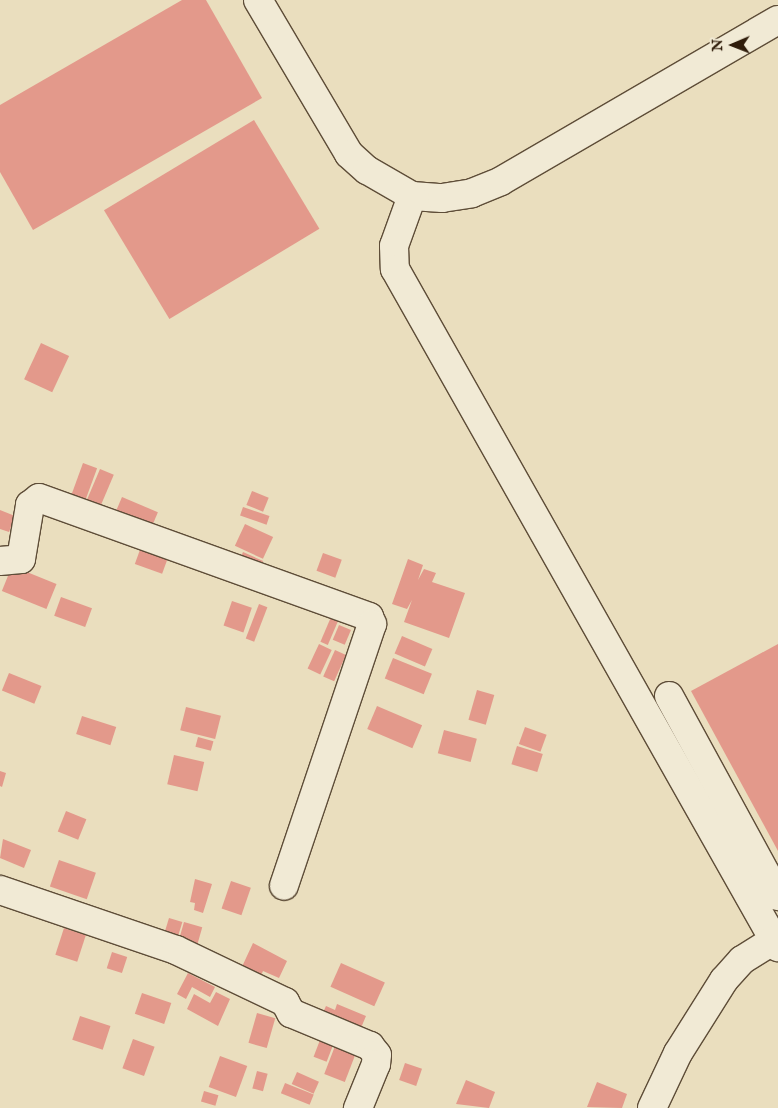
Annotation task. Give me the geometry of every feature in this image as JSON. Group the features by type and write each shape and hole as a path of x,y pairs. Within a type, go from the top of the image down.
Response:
{"street":[{"path":"258,0 349,154 367,170 412,196 465,194 501,181 778,20"},
{"path":"412,196 394,246 395,269 776,944 742,960 724,980 678,1053 652,1108"},
{"path":"0,561 21,559 30,505 40,498 369,617 372,624 284,886"},
{"path":"668,696 778,896"},
{"path":"0,890 176,950 285,1002 290,1013 370,1046 377,1055 376,1064 358,1108"}],"building":[{"path":"182,0 206,0 262,98 33,230 0,172 0,105"},
{"path":"254,120 319,229 169,319 104,210"},
{"path":"41,343 69,356 52,392 24,379"},
{"path":"83,463 97,468 85,500 71,495"},
{"path":"100,469 114,475 100,507 86,501"},
{"path":"252,491 269,498 263,512 246,505"},
{"path":"122,497 158,512 149,532 113,517"},
{"path":"243,507 269,516 267,525 240,516"},
{"path":"0,510 15,516 9,532 0,529"},
{"path":"245,524 273,537 263,559 235,546"},
{"path":"141,547 168,557 162,574 135,564"},
{"path":"243,552 263,561 258,572 238,563"},
{"path":"323,553 342,560 335,578 317,571"},
{"path":"408,559 423,565 418,580 424,569 436,573 432,582 465,593 449,638 404,622 412,600 407,609 392,604"},
{"path":"12,566 57,584 46,609 2,591"},
{"path":"61,597 92,608 85,627 54,616"},
{"path":"232,601 252,608 243,632 224,626"},
{"path":"259,604 267,607 254,642 246,639"},
{"path":"331,617 338,620 328,645 320,642"},
{"path":"339,625 351,630 345,645 333,640"},
{"path":"402,636 432,649 425,666 395,653"},
{"path":"319,644 332,650 320,674 308,668"},
{"path":"778,644 778,851 691,691"},
{"path":"335,650 346,655 334,681 323,676"},
{"path":"393,658 432,674 424,694 385,678"},
{"path":"9,673 41,686 34,704 2,691"},
{"path":"477,690 494,695 486,725 468,720"},
{"path":"377,706 422,725 412,748 367,729"},
{"path":"186,707 221,716 215,739 180,730"},
{"path":"82,716 116,727 110,745 76,734"},
{"path":"525,727 547,735 540,752 519,744"},
{"path":"444,730 477,739 471,762 438,753"},
{"path":"198,737 213,741 211,751 195,747"},
{"path":"517,746 543,754 537,772 511,764"},
{"path":"174,755 204,762 197,791 167,784"},
{"path":"0,771 6,773 2,787 0,786"},
{"path":"66,811 86,819 78,840 58,831"},
{"path":"3,839 31,850 24,868 0,858"},
{"path":"59,860 96,873 87,899 50,886"},
{"path":"195,879 212,884 203,913 194,910 195,903 190,902"},
{"path":"231,881 251,888 241,915 222,908"},
{"path":"169,918 182,922 176,944 162,940"},
{"path":"184,922 202,927 196,948 178,943"},
{"path":"64,928 86,935 77,962 55,955"},
{"path":"253,943 287,961 279,978 263,971 259,980 240,971"},
{"path":"112,952 127,957 122,973 107,968"},
{"path":"341,963 385,983 374,1006 330,987"},
{"path":"188,973 215,987 210,997 192,987 186,999 177,994"},
{"path":"216,992 230,999 218,1026 187,1009 194,994 210,1003"},
{"path":"142,993 171,1003 164,1024 135,1014"},
{"path":"337,1004 366,1016 358,1035 320,1019 326,1006 335,1010"},
{"path":"257,1013 275,1018 267,1048 248,1043"},
{"path":"80,1016 110,1026 103,1050 72,1040"},
{"path":"133,1039 155,1047 144,1076 122,1068"},
{"path":"320,1040 333,1045 327,1062 314,1057"},
{"path":"335,1046 356,1054 345,1082 324,1074"},
{"path":"220,1056 247,1066 236,1097 209,1087"},
{"path":"405,1063 422,1069 416,1086 399,1080"},
{"path":"257,1071 268,1074 263,1091 252,1088"},
{"path":"297,1072 319,1082 314,1094 292,1084"},
{"path":"466,1080 495,1092 489,1108 456,1104"},
{"path":"597,1082 627,1094 622,1108 587,1107"},
{"path":"285,1083 314,1095 310,1105 281,1093"},
{"path":"204,1091 218,1095 215,1106 201,1102"}]}
